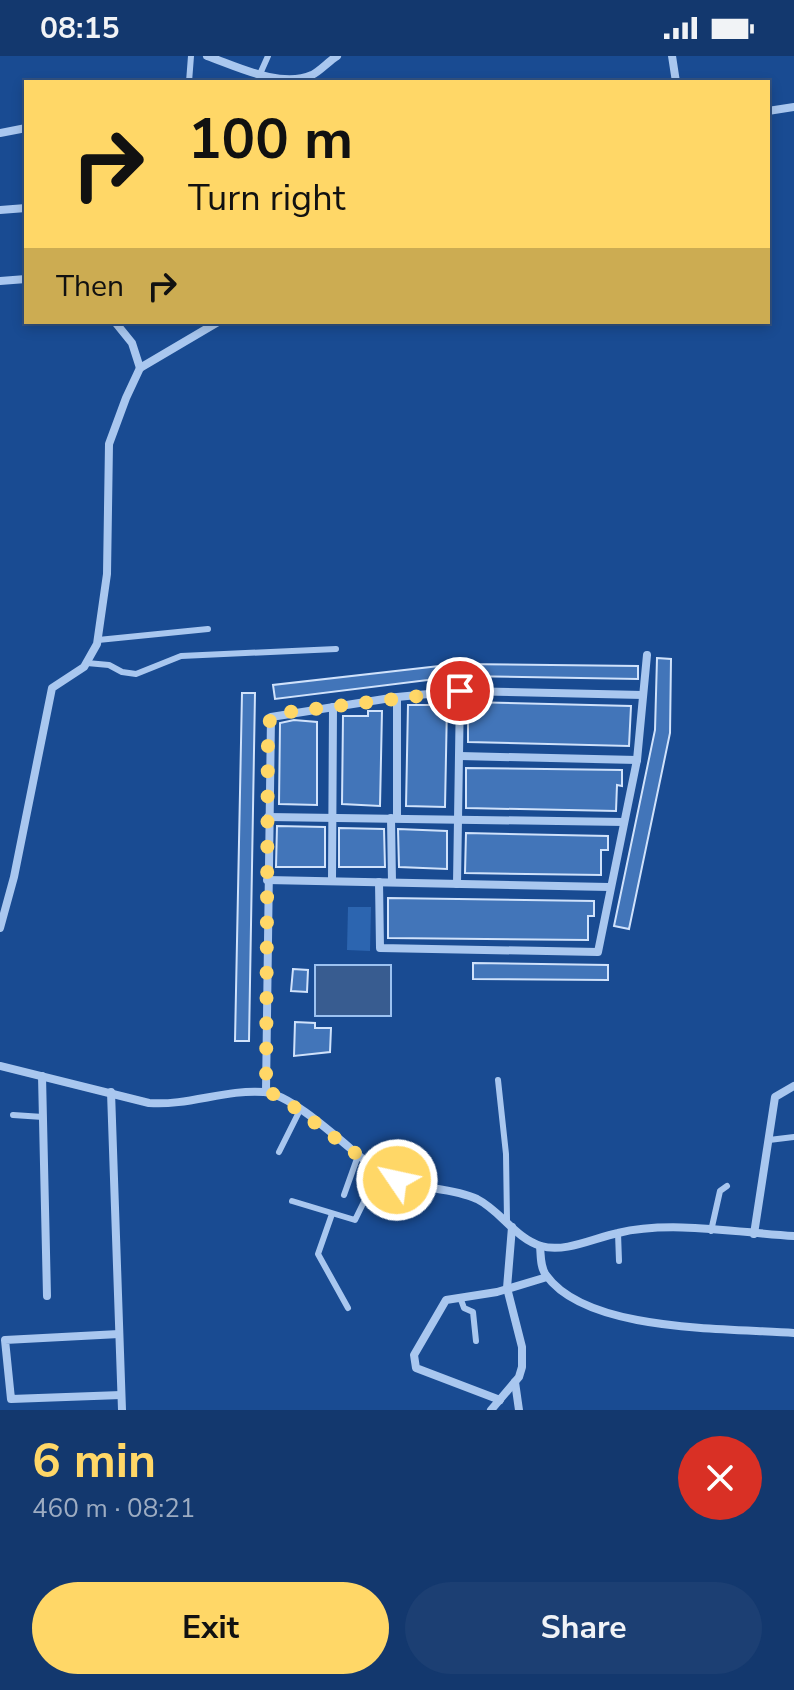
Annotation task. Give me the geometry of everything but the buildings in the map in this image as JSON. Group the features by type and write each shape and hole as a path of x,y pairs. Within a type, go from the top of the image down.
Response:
{"street":[{"path":"207,56 260,74 294,78 314,78 322,66 337,56"},
{"path":"322,66 323,56"},
{"path":"672,56 676,80"},
{"path":"770,111 794,107"},
{"path":"0,133 24,128"},
{"path":"0,210 24,208"},
{"path":"0,281 24,279"},
{"path":"117,324 132,343 140,368"},
{"path":"0,928 14,877 52,688 87,663 98,640 107,574 109,444 115,423 140,368 215,324"},
{"path":"379,882 380,948 598,952 637,760 647,655"},
{"path":"266,1091 271,717 397,697 460,691 643,695"},
{"path":"457,884 460,691"},
{"path":"392,882 397,697"},
{"path":"332,880 333,707"},
{"path":"460,756 637,760"},
{"path":"268,817 624,822"},
{"path":"267,880 609,887"},
{"path":"0,1066 169,1104 266,1091 300,1110 379,1171 407,1184 464,1194 540,1246 570,1246 618,1233 662,1229 794,1236"},
{"path":"42,1076 47,1296"},
{"path":"754,1234 775,1097 794,1086"},
{"path":"111,1092 122,1410"},
{"path":"491,1410 515,1382 523,1360 507,1288 509,1223"},
{"path":"540,1246 541,1266 547,1277 579,1302 634,1321 794,1333"},
{"path":"500,1400 482,1390 424,1372 414,1364 414,1355 446,1300 547,1277"},
{"path":"119,1334 5,1340 11,1399 121,1395"},
{"path":"515,1382 519,1410"}],"lane":[{"path":"189,80 191,56"},
{"path":"260,74 268,56"},
{"path":"98,640 208,629"},
{"path":"87,663 109,665 122,672 136,674 181,656 336,649"},
{"path":"498,1080 509,1223"},
{"path":"279,1152 300,1110"},
{"path":"13,1115 43,1117"},
{"path":"769,1140 794,1137"},
{"path":"344,1195 359,1153"},
{"path":"292,1201 355,1220 379,1171"},
{"path":"711,1231 720,1191 727,1186"},
{"path":"332,1214 318,1254 348,1308"},
{"path":"618,1233 619,1261"},
{"path":"460,1297 464,1308 473,1312 476,1341"}],"shaded area":[{"path":"348,907 371,907 370,951 347,950"},
{"path":"315,965 391,965 391,1016 315,1016"}],"route":[{"path":"397,1180 379,1171 346,1143 282,1098 266,1091 268,727 271,717 281,713 460,691"}]}
